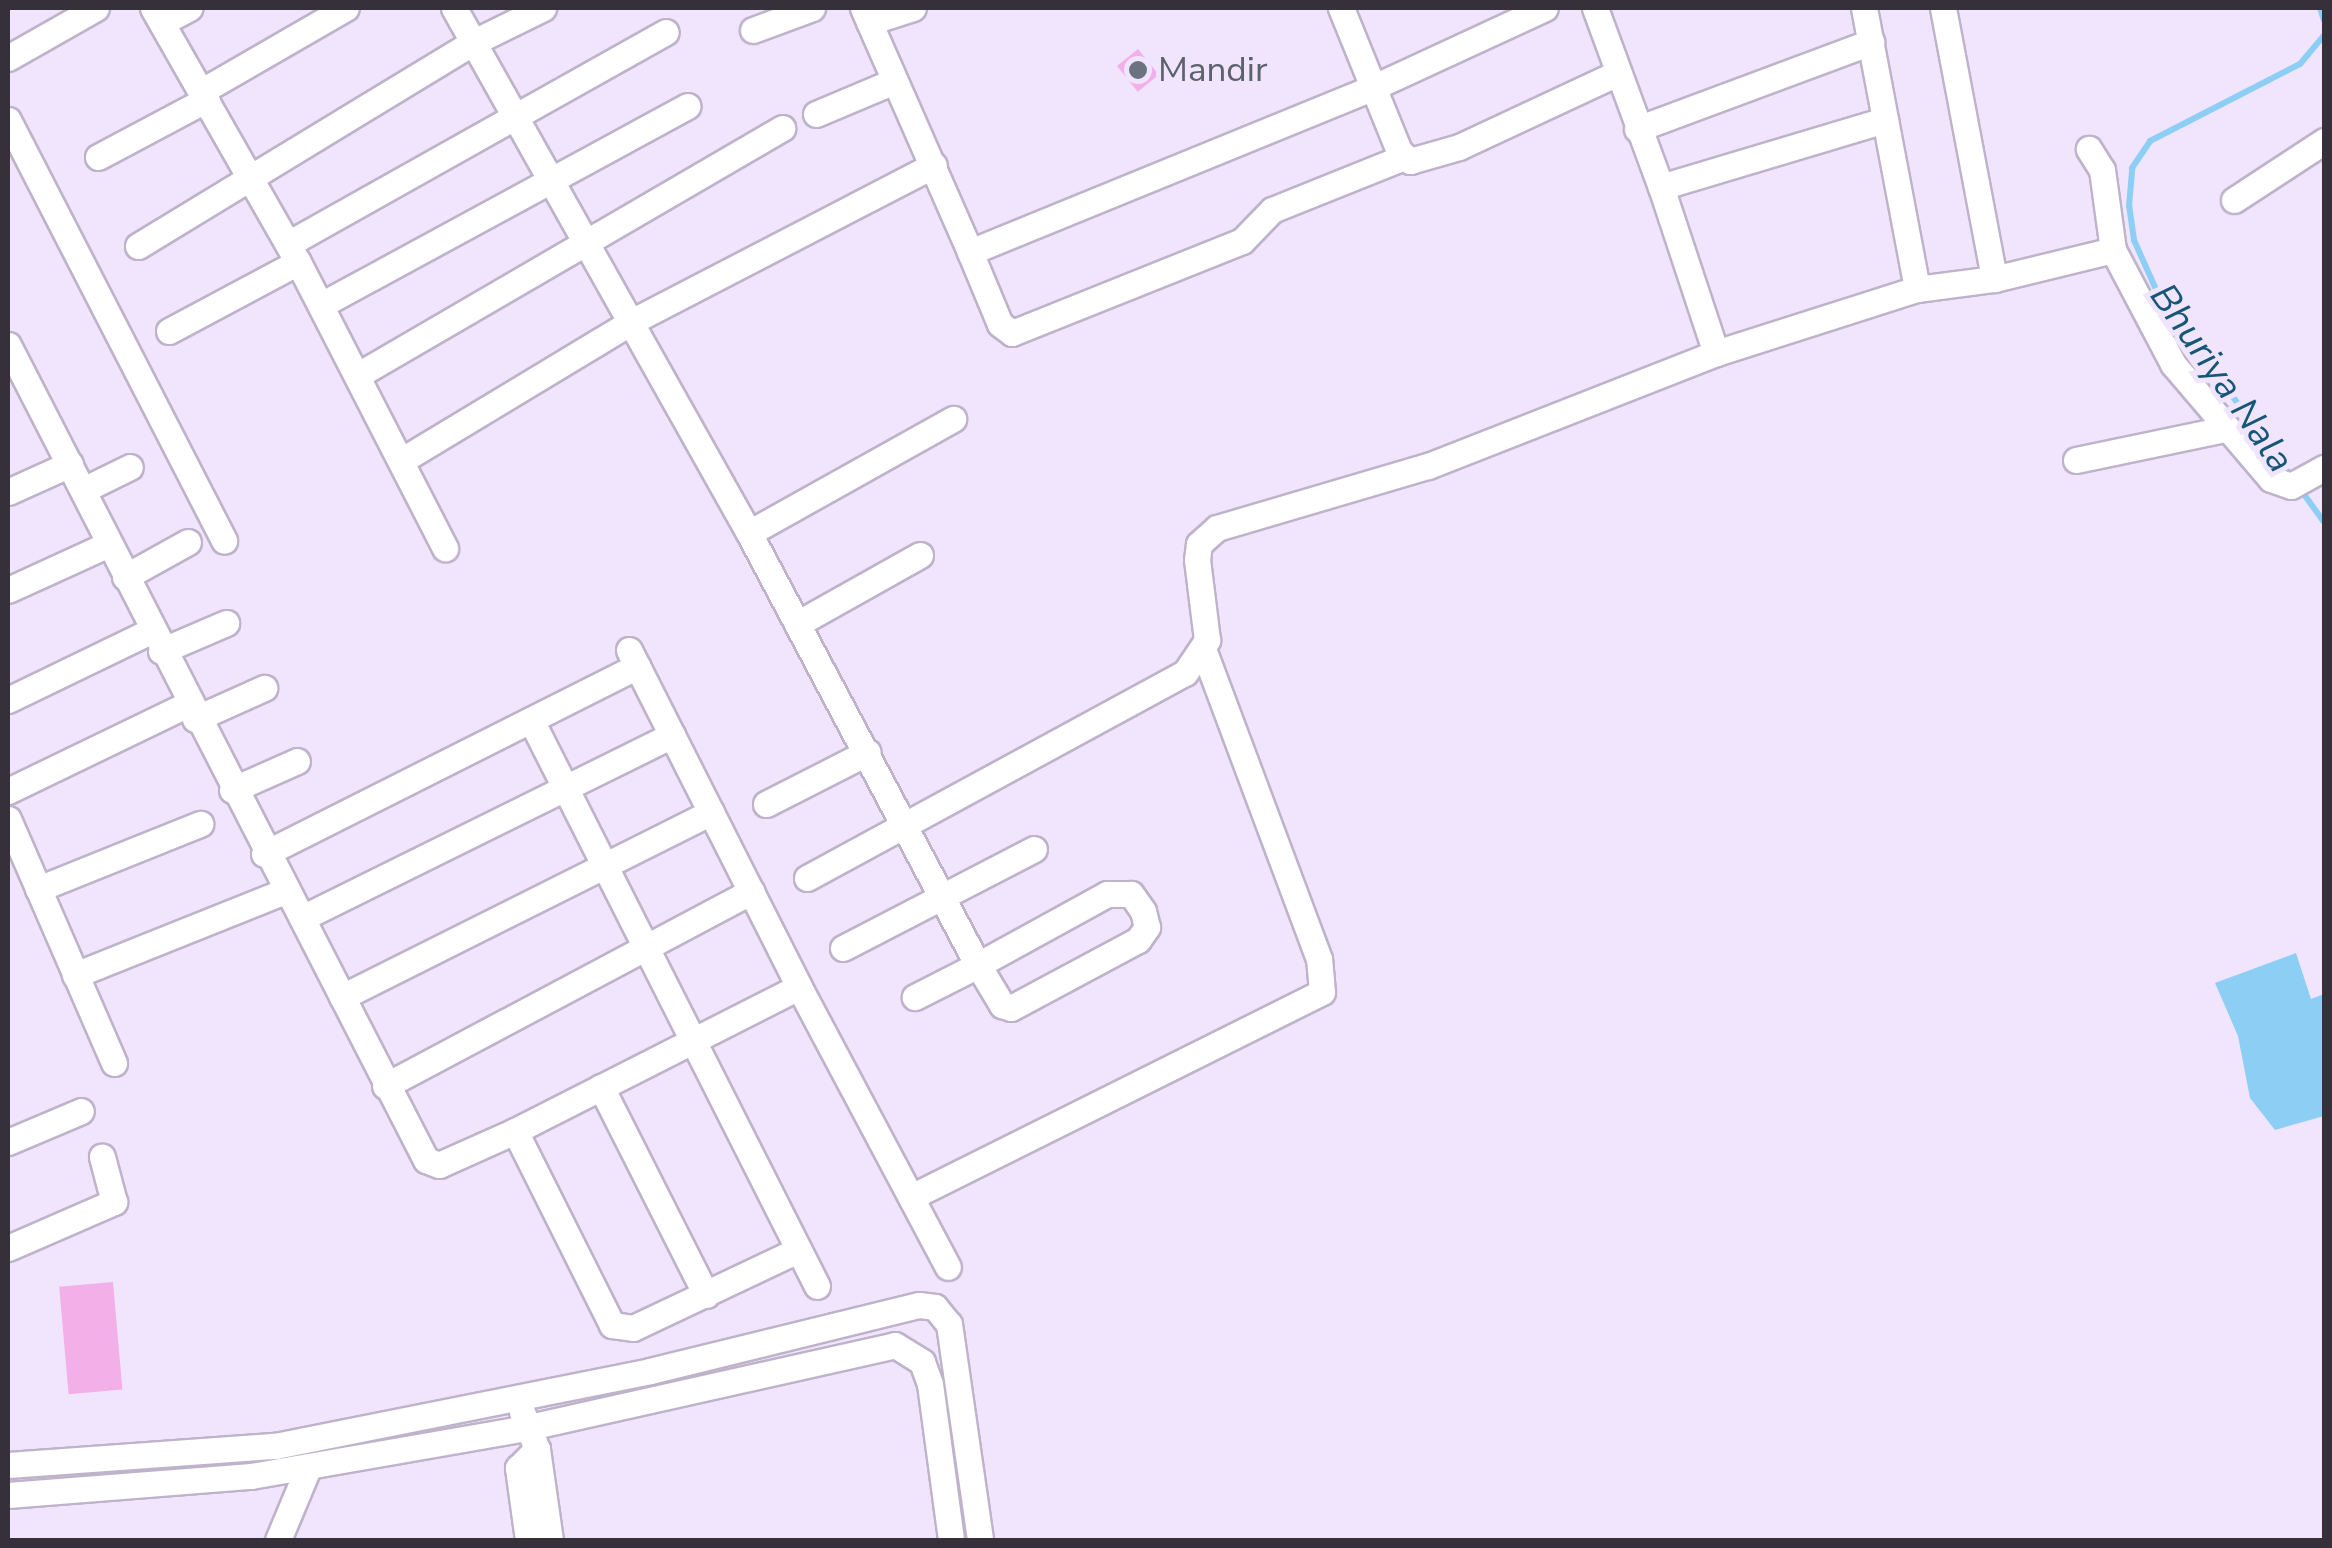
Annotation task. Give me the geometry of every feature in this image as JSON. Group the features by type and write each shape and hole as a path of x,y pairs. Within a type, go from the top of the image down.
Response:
{"street":[{"path":"8,58 96,8"},
{"path":"190,8 158,15 293,253 404,459 446,548"},
{"path":"98,157 346,8"},
{"path":"454,8 749,533 906,823 942,900 978,965 1002,1005 1011,1008 1138,940 1146,920 1130,894 1114,892 978,965 915,997"},
{"path":"138,246 253,181 474,42 543,8"},
{"path":"753,30 812,8"},
{"path":"913,8 866,15 1000,324 1012,333 1242,242 1272,210 1404,157 1418,161 1459,147 1618,73"},
{"path":"1341,8 1404,157"},
{"path":"970,252 1374,87 1545,8"},
{"path":"1595,8 1637,130 1662,187 1716,353"},
{"path":"1864,8 1917,290"},
{"path":"1943,8 1994,279"},
{"path":"169,331 515,115 666,32"},
{"path":"1637,130 1871,42"},
{"path":"816,114 894,81"},
{"path":"321,305 551,176 688,106"},
{"path":"8,120 224,541"},
{"path":"1662,187 1886,120"},
{"path":"358,375 782,128"},
{"path":"2234,200 2324,141"},
{"path":"2089,148 2102,170 2113,250 2156,339 2226,429 2272,479 2292,486 2321,470"},
{"path":"404,459 631,322 934,165"},
{"path":"911,1196 1322,992 1319,959 1204,652 1196,560 1199,544 1217,528 1428,466 1716,353 1917,290 1994,279 2113,250"},
{"path":"8,345 264,854 302,918 386,1086 432,1164 515,1130 799,987"},
{"path":"749,533 953,419"},
{"path":"2076,460 2226,429"},
{"path":"8,492 70,464"},
{"path":"82,490 130,467"},
{"path":"125,577 188,542"},
{"path":"8,590 109,544"},
{"path":"797,624 920,555"},
{"path":"8,700 156,641 226,624"},
{"path":"807,878 1185,674 1204,652"},
{"path":"264,854 531,720 633,658 799,987 948,1267"},
{"path":"8,791 191,712 264,688"},
{"path":"531,720 817,1286"},
{"path":"302,918 672,735"},
{"path":"766,804 868,752"},
{"path":"232,790 298,760"},
{"path":"342,997 711,812"},
{"path":"8,820 114,1063"},
{"path":"38,889 200,824"},
{"path":"843,948 1034,850"},
{"path":"386,1086 751,891"},
{"path":"75,975 285,892"},
{"path":"601,1086 706,1295"},
{"path":"8,1142 81,1111"},
{"path":"515,1130 612,1325 632,1328 798,1250"},
{"path":"8,1248 114,1202 102,1157"},
{"path":"8,1465 248,1448 520,1397 919,1305 944,1314 980,1540"},
{"path":"838,1324 850,1351"},
{"path":"8,1495 251,1476 531,1439 850,1351 896,1344 922,1362 952,1540"},
{"path":"520,1397 550,1540"},
{"path":"528,1540 518,1468 531,1439"},
{"path":"248,1448 251,1476"},
{"path":"278,1540 309,1466"}],"water":[{"path":"2296,953 2311,999 2324,994 2324,1116 2275,1130 2250,1098 2238,1036 2215,983"}],"building":[{"name":"Mandir","path":"1138,49 1159,75 1138,92 1117,66"},
{"path":"113,1282 122,1390 69,1394 59,1287"}],"waterway":[{"name":"Bhuriya Nala","path":"2320,8 2324,20"},
{"name":"Bhuriya Nala","path":"2291,476 2159,296 2134,240 2129,206 2132,168 2150,141 2300,64 2324,35"},
{"name":"Bhuriya Nala","path":"2298,486 2324,522"}],"place":[{"name":"Mandir","path":"1138,70"}]}
